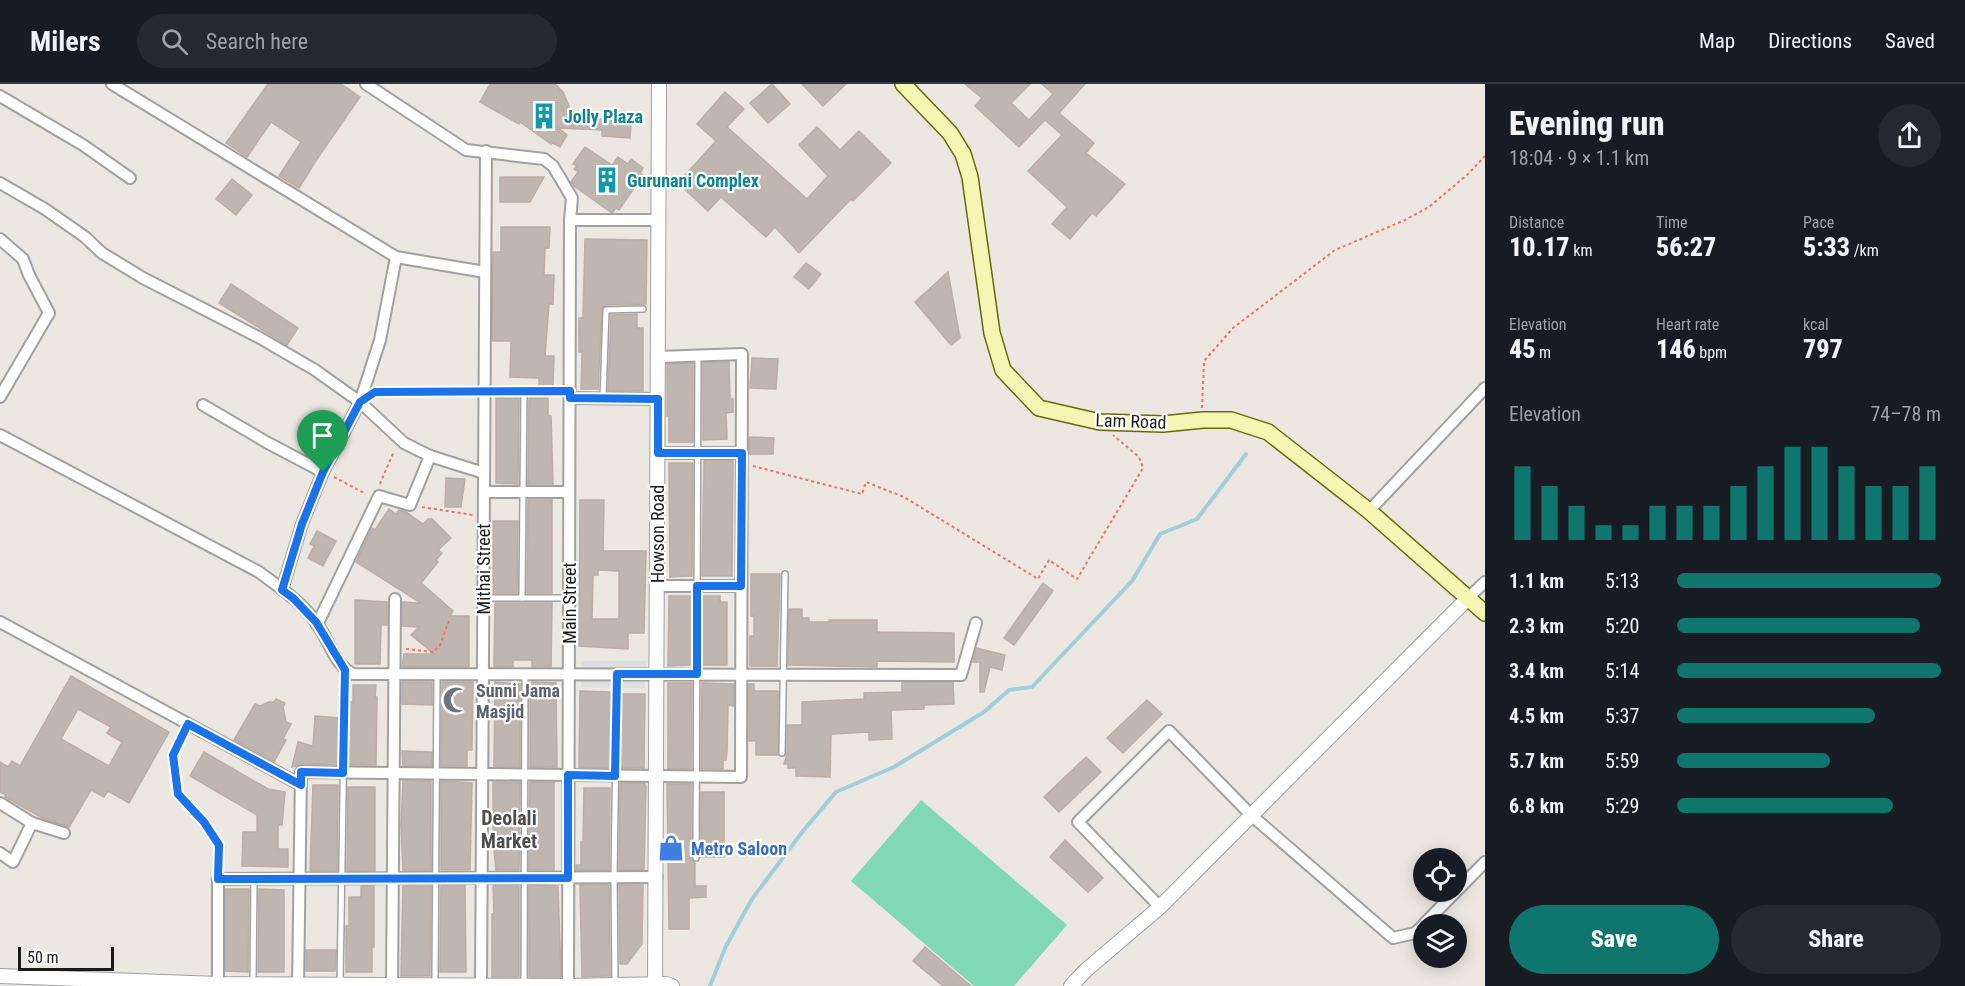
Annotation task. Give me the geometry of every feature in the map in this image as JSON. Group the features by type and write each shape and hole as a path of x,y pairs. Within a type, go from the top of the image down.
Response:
{"main road":[{"name":"Lam Road","path":"903,84 950,133 963,154 970,177 992,333 1003,370 1039,408 1105,422 1163,424 1232,420 1269,432 1369,511 1485,613"}],"street":[{"path":"112,84 396,257 485,272"},
{"name":"Main Street","path":"366,84 466,150 544,159 553,166 572,198 570,220 568,986"},
{"name":"Howson Road","path":"656,984 659,84"},
{"path":"0,96 83,146 130,178"},
{"name":"Mithai Street","path":"481,985 486,152"},
{"path":"0,183 45,208 102,253 143,278 260,338 315,370 360,402 404,443 430,456 484,474"},
{"path":"570,220 659,220"},
{"path":"0,239 23,259 28,275 49,313 0,397"},
{"path":"282,590 302,524 360,402 380,340 396,257"},
{"path":"298,985 301,772 741,777 742,354 658,357"},
{"path":"1369,511 1485,388"},
{"path":"570,394 603,399 658,399"},
{"path":"203,405 327,474"},
{"path":"0,435 260,572 293,598 317,625 345,670 353,674 961,675 976,623"},
{"path":"658,453 698,453 742,458"},
{"path":"317,625 375,498 379,496 410,505 430,456"},
{"path":"484,492 569,492"},
{"path":"1071,986 1086,970 1160,907 1485,582"},
{"path":"657,586 741,586"},
{"path":"392,985 394,599"},
{"path":"0,622 301,785"},
{"path":"1160,907 1078,822 1169,731 1251,815 1393,938 1413,934"},
{"path":"0,803 32,824 64,833"},
{"path":"0,853 13,861 32,824"},
{"path":"1434,914 1485,862"},
{"path":"218,984 218,879 657,877"},
{"path":"0,976 218,984 568,986 656,984 672,986"}],"lane":[{"path":"603,399 606,310 643,309"},
{"path":"696,858 698,356"},
{"path":"360,402 375,392 524,391 570,394"},
{"path":"522,598 524,391"},
{"path":"782,753 785,574"},
{"path":"483,598 569,598"},
{"path":"340,985 345,670"},
{"path":"435,984 437,673"},
{"path":"524,985 525,674"},
{"path":"615,985 617,674"},
{"path":"253,984 254,879"}],"path":[{"path":"1203,420 1204,361 1233,328 1335,250 1405,220 1429,207 1468,174 1485,156"},
{"path":"742,458 862,494 866,482 904,497 1038,579 1049,560 1077,579 1143,468 1139,457 1115,437 1105,422"},
{"path":"327,474 375,498 394,451"},
{"path":"410,505 484,518"},
{"path":"394,648 433,652 440,645 449,621"},
{"path":"188,724 173,755 178,794 204,822 219,845 218,879"}],"green space":[{"path":"921,800 1067,925 1014,986 974,986 851,881"}],"shaded area":[{"path":"581,661 646,661 646,671 581,670"},
{"path":"581,678 645,678 645,688 581,687"}],"building":[{"path":"268,84 341,84 360,97 299,188 279,176 301,142 271,122 247,157 226,143"},
{"name":"Jolly Plaza","path":"490,84 555,84 563,92 569,106 570,117 631,121 630,138 602,136 602,130 558,128 567,135 560,147 551,144 520,122 519,124 480,102"},
{"path":"772,84 790,104 768,123 750,103"},
{"path":"802,84 846,84 823,106"},
{"path":"965,84 1030,84 1011,103 1029,120 1053,94 1042,84 1085,84 1059,113 1094,143 1086,153 1125,184 1096,216 1092,213 1070,239 1052,224 1067,207 1028,171 1062,135 1045,120 1019,147 975,106 982,98"},
{"path":"725,92 744,109 727,127 807,199 828,176 799,145 817,127 840,150 859,131 891,163 853,201 851,199 799,253 775,227 766,237 721,197 708,211 678,183 716,141 697,124"},
{"name":"Gurunani Complex","path":"585,147 612,165 618,157 628,164 631,159 643,168 640,173 643,175 619,210 616,208 612,213 571,182 578,172 574,169 577,166 573,164"},
{"path":"500,177 544,177 530,202 500,202"},
{"path":"232,179 252,195 236,215 216,199"},
{"path":"501,227 550,227 549,248 545,248 544,275 554,275 553,304 549,304 545,356 554,356 553,386 539,386 539,378 510,377 511,341 492,341 493,252 501,252"},
{"path":"585,239 647,240 646,304 606,305 602,308 598,389 581,389 582,352 579,352 579,318 583,318"},
{"path":"806,263 821,274 809,289 794,277"},
{"path":"948,272 960,338 951,345 915,302"},
{"path":"231,284 298,328 287,345 219,303"},
{"path":"637,314 637,328 643,328 643,391 608,391 611,315"},
{"path":"752,358 778,359 776,389 750,388"},
{"path":"729,362 730,399 733,399 733,412 726,413 727,439 703,440 703,363"},
{"path":"693,363 693,442 669,442 667,364"},
{"path":"496,398 519,398 518,484 496,483"},
{"path":"529,398 548,398 548,415 551,416 553,484 528,484"},
{"path":"749,437 774,438 773,454 749,454"},
{"path":"704,460 733,460 732,576 702,576"},
{"path":"669,463 693,463 692,576 670,577"},
{"path":"446,478 465,479 461,507 445,507"},
{"path":"528,500 552,500 552,593 527,593"},
{"path":"580,500 604,500 603,551 646,551 644,633 628,633 628,649 579,646","holes":["598,570 619,571 619,619 592,619 593,575 598,575"]},
{"path":"389,509 396,514 399,510 406,512 423,524 428,519 432,519 451,538 438,550 442,553 436,560 438,562 421,583 453,611 450,616 469,616 469,667 402,667 404,654 434,654 411,635 419,627 402,626 402,602 421,603 356,562 372,528 375,530"},
{"path":"493,521 518,521 517,593 493,593"},
{"path":"317,531 336,541 323,566 308,558 314,546 310,544"},
{"path":"751,574 780,574 777,666 750,666 750,636 754,636 754,616 751,616"},
{"path":"1043,583 1053,591 1014,645 1004,638"},
{"path":"669,596 692,596 692,665 668,666"},
{"path":"702,596 720,596 720,602 727,602 727,665 702,665"},
{"path":"355,600 387,602 387,625 381,625 380,664 355,664"},
{"path":"495,603 552,603 551,667 532,667 532,660 513,660 513,667 494,667"},
{"path":"789,609 802,609 802,618 809,618 809,622 877,620 877,632 954,633 954,662 877,661 877,667 788,665"},
{"path":"976,648 1005,655 1002,670 990,667 984,692 980,692 980,662 973,662"},
{"path":"71,676 169,732 129,803 108,791 104,797 91,790 69,827 44,819 0,792 0,762 8,767 12,761 20,766","holes":["78,709 111,727 107,733 122,742 109,766 61,739"]},
{"path":"402,682 432,682 432,705 402,704"},
{"path":"442,682 473,682 472,750 467,750 467,766 441,766"},
{"path":"495,682 520,684 520,767 494,767"},
{"path":"532,682 556,683 557,767 530,767 530,684"},
{"path":"902,682 953,682 954,704 924,705 924,709 891,710 892,739 869,740 869,732 831,734 830,777 796,776 796,768 788,768 788,764 784,764 787,753 787,725 802,725 802,702 864,699 864,693 902,692"},
{"path":"668,683 692,683 691,769 668,769"},
{"path":"702,683 734,684 734,706 728,705 727,752 726,760 723,760 723,769 701,769"},
{"path":"749,684 754,684 754,691 778,691 778,755 756,755 756,741 749,741"},
{"path":"353,685 376,685 376,765 348,765 349,702 353,702"},
{"path":"580,691 612,692 611,768 579,768"},
{"path":"622,694 645,694 644,768 620,768"},
{"path":"276,699 285,703 283,707 286,722 291,724 283,739 286,740 274,762 234,740 255,704 260,706 274,702"},
{"path":"1147,700 1162,714 1123,753 1107,738"},
{"path":"315,716 339,718 339,765 304,764 292,767 298,742 313,746"},
{"path":"402,751 432,752 432,766 403,766"},
{"path":"204,752 268,789 285,792 282,825 278,825 278,849 288,849 288,867 242,866 243,832 257,832 257,815 190,776"},
{"path":"1086,757 1101,772 1059,812 1044,797"},
{"path":"403,781 431,781 431,871 403,871 401,825"},
{"path":"441,781 472,783 470,870 441,870"},
{"path":"493,782 520,782 519,870 496,870 493,840"},
{"path":"530,782 554,782 554,870 529,870"},
{"path":"620,783 644,783 646,786 644,870 619,870"},
{"path":"667,784 691,784 691,859 695,863 695,886 706,886 706,897 689,898 689,929 669,929"},
{"path":"313,785 338,785 337,871 310,871"},
{"path":"348,787 375,787 375,871 347,871"},
{"path":"584,788 610,788 609,870 576,870 576,865 581,865"},
{"path":"701,792 724,792 724,857 701,857"},
{"path":"1065,840 1103,878 1088,892 1050,857"},
{"path":"441,885 465,885 466,972 440,972"},
{"path":"519,885 519,977 492,977 493,886"},
{"path":"529,885 558,886 561,977 529,977"},
{"path":"580,885 609,885 610,976 582,977"},
{"path":"619,885 643,885 642,944 627,964 620,964"},
{"path":"361,886 374,886 372,972 346,972 346,926 349,926 349,897 361,897"},
{"path":"403,886 431,886 430,976 401,976"},
{"path":"225,889 249,889 248,972 225,971"},
{"path":"259,889 284,890 284,972 258,972"},
{"path":"925,947 971,986 943,986 913,961"},
{"path":"306,950 336,950 335,971 306,971"}],"waterway":[{"path":"710,986 726,946 752,899 803,831 836,792 894,767 984,712 1009,690 1032,687 1132,581 1160,534 1197,519 1246,454"}],"place":[{"name":"Jolly Plaza","path":"544,116"},
{"name":"Gurunani Complex","path":"607,180"},
{"name":"Sunni Jama Masjid","path":"456,700"},
{"name":"Metro Saloon","path":"671,848"}],"district":[{"name":"Deolali Market","path":"509,830"}],"route":[{"path":"570,391 570,398 658,399 658,453 742,453 741,586 697,586 697,674 617,674 615,776 568,775 568,878 218,879 219,845 204,822 178,794 174,774 173,755 188,724 301,785 301,772 343,773 345,670 316,622 282,590 302,524 323,472 360,402 375,392 570,391"}]}
